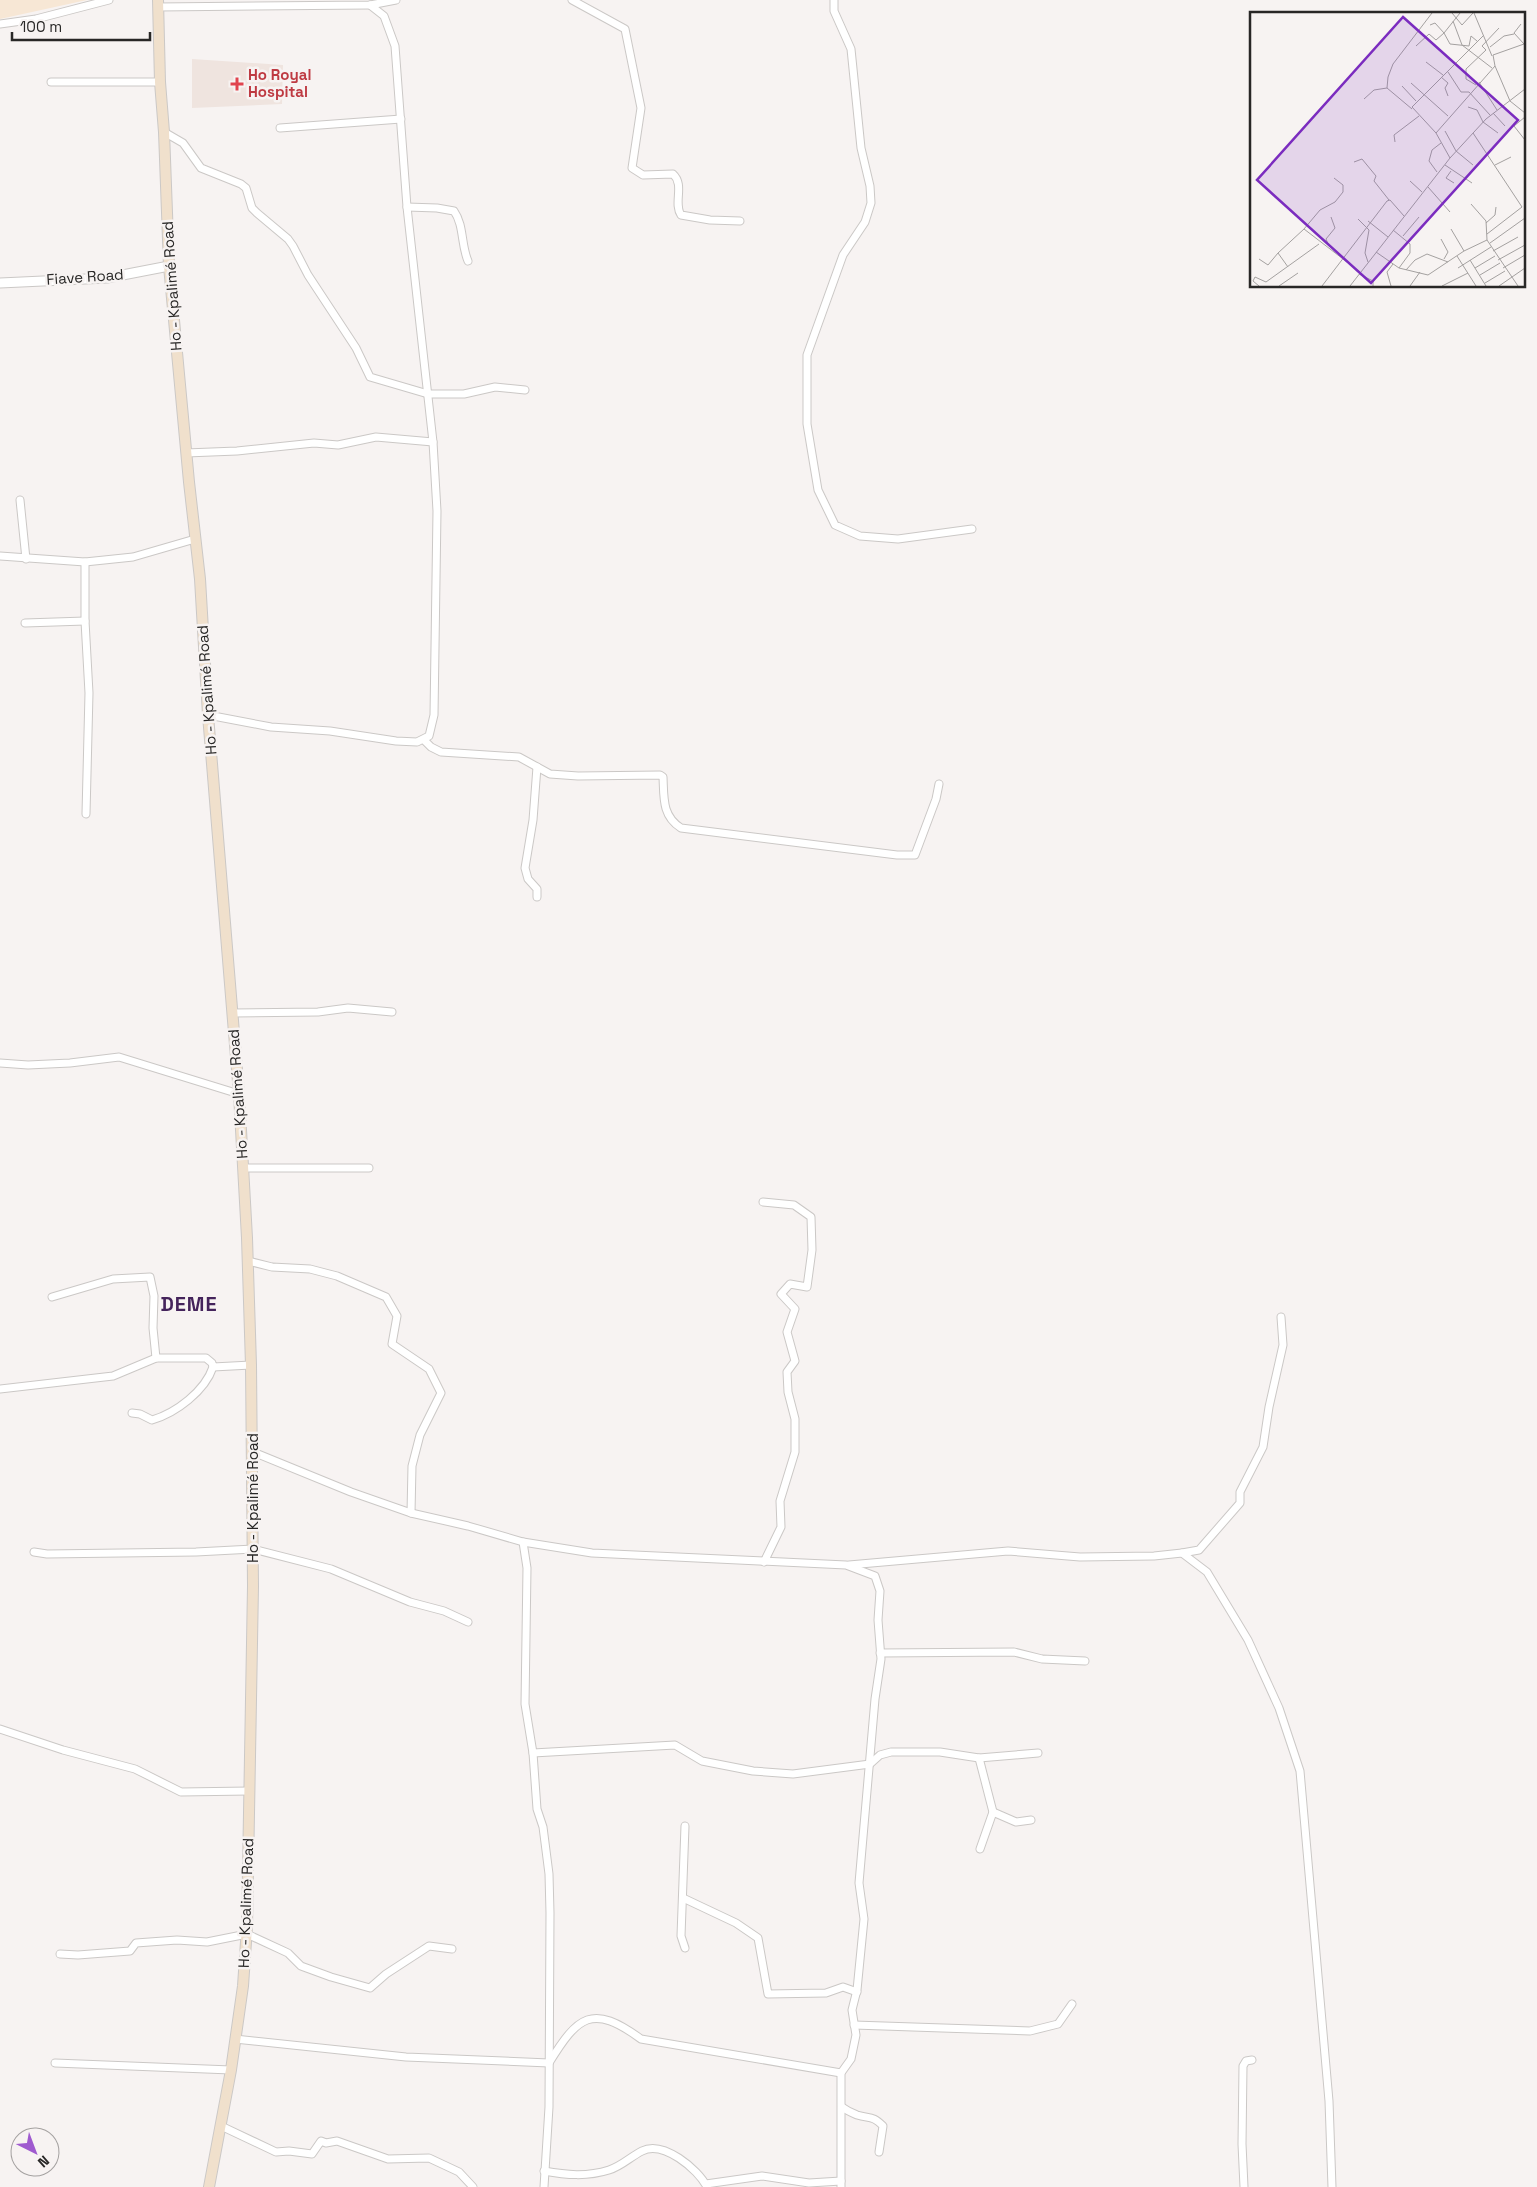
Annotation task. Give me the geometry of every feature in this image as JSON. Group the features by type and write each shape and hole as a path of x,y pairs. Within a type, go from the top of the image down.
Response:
{"main road":[{"name":"Ho - Kpalimé Road","path":"158,4 169,266 186,453 200,579 208,714 239,1094 248,1262 253,1549 247,1934 243,1986 231,2070 209,2187"}],"street":[{"path":"0,24 36,19 109,0"},
{"path":"158,4 371,2 396,0"},
{"path":"572,0 625,29 640,108 632,168 643,176 673,174 679,182 678,211 681,215 710,220 740,221"},
{"path":"834,0 834,11 851,49 862,148 870,186 871,203 865,222 843,255 807,355 807,424 818,490 835,525 860,536 898,539 972,528"},
{"path":"208,714 271,727 330,731 396,741 417,742 424,740 432,731 434,715 437,511 433,442 407,207 395,46 384,16 371,2"},
{"path":"51,82 160,82"},
{"path":"280,128 401,119"},
{"path":"164,132 183,143 201,168 235,180 246,188 252,208 293,246 308,275 356,348 370,377 428,394 464,394 496,387 524,390"},
{"path":"407,207 437,208 454,211 458,216 464,252 468,261"},
{"name":"Fiave Road","path":"0,283 107,278 169,266"},
{"path":"186,453 237,451 314,444 338,445 376,437 433,442"},
{"path":"20,500 26,559"},
{"path":"0,556 84,562 133,557 195,539"},
{"path":"84,562 89,692 86,814"},
{"path":"26,623 85,621"},
{"path":"424,740 431,747 441,752 519,757 545,772 567,775 660,774 663,777 665,809 668,817 681,828 897,855 915,854 936,799 939,784"},
{"path":"537,767 534,814 525,868 528,879 537,889 537,897"},
{"path":"233,1013 318,1012 348,1008 392,1012"},
{"path":"0,1063 28,1065 70,1063 119,1057 239,1094"},
{"path":"243,1168 369,1168"},
{"path":"763,1202 794,1206 811,1217 812,1250 807,1287 790,1284 782,1294 795,1309 787,1332 795,1361 787,1372 788,1392 795,1419 795,1452 780,1501 780,1527 764,1562"},
{"path":"248,1262 272,1267 310,1269 337,1276 386,1297 398,1316 392,1344 429,1369 440,1393 420,1435 412,1466 411,1513"},
{"path":"52,1297 113,1279 150,1277 154,1296 153,1328 156,1358"},
{"path":"252,1452 411,1513 468,1526 523,1542 592,1553 846,1565 1008,1551 1080,1558 1154,1556 1182,1553 1199,1550 1240,1503 1240,1492 1263,1447 1269,1407 1283,1345 1281,1317"},
{"path":"0,1389 113,1376 156,1358 206,1358 212,1363 213,1367 209,1379 173,1411 152,1420 140,1414 132,1413"},
{"path":"213,1367 250,1365"},
{"path":"523,1542 527,1568 525,1704 533,1753 537,1809 542,1827 549,1874 549,2107 544,2187"},
{"path":"34,1552 46,1554 196,1552 253,1549 330,1569 410,1602 444,1611 468,1622"},
{"path":"1182,1553 1206,1572 1248,1640 1279,1708 1300,1771 1329,2101 1332,2187"},
{"path":"544,2171 583,2176 624,2164 642,2150 654,2147 668,2151 686,2164 706,2186 762,2176 841,2184 841,2073 851,2059 856,2035 852,2010 856,1992 864,1919 859,1883 880,1653 878,1620 880,1591 876,1576 846,1565"},
{"path":"880,1653 1014,1652 1042,1659 1085,1661"},
{"path":"0,1729 63,1750 135,1769 181,1792 249,1791"},
{"path":"533,1753 675,1745 702,1761 753,1771 793,1774 870,1764 880,1755 891,1752 940,1752 979,1758 1038,1753"},
{"path":"979,1758 994,1812 980,1850"},
{"path":"994,1812 1016,1822 1031,1820"},
{"path":"685,1826 681,1936 685,1948"},
{"path":"683,1898 736,1923 758,1938 768,1994 826,1994 843,1988 856,1992"},
{"path":"60,1954 78,1955 130,1951 136,1943 177,1940 207,1942 247,1934 288,1953 302,1966 331,1977 370,1988 386,1974 429,1946 452,1950"},
{"path":"854,2025 983,2027 1030,2031 1058,2024 1072,2004"},
{"path":"549,2063 568,2034 589,2018 607,2018 641,2039 841,2073"},
{"path":"235,2039 406,2057 549,2063"},
{"path":"1244,2187 1242,2144 1243,2066 1246,2061 1252,2060"},
{"path":"55,2063 231,2070"},
{"path":"842,2107 858,2115 868,2116 883,2126 879,2152"},
{"path":"220,2126 276,2152 289,2151 312,2154 321,2141 326,2143 337,2141 388,2158 429,2158 459,2172 473,2187"}],"shaded area":[{"path":"0,0 87,0 0,19"},
{"name":"Ho Royal Hospital","path":"192,59 283,65 282,104 192,108"}],"place":[{"name":"Ho Royal Hospital","path":"237,84"}],"district":[{"name":"DEME","path":"189,1304"}]}
